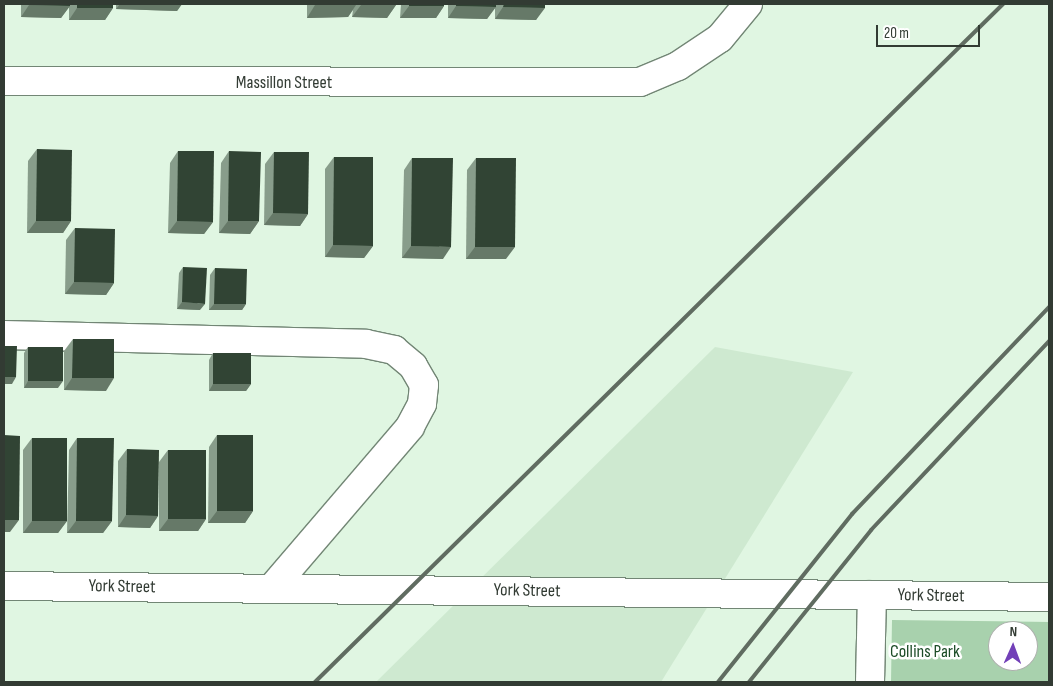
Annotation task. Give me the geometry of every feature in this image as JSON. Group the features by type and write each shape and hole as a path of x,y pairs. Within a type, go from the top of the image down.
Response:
{"street":[{"name":"Massillon Street","path":"4,81 564,85 640,82 678,66 720,38 748,4"},
{"path":"4,335 366,344 394,350 413,366 424,385 422,404 410,427 272,588"},
{"name":"York Street","path":"4,586 1049,597"},
{"path":"870,682 872,596"},
{"path":"848,682 871,650"}],"shaded area":[{"path":"715,347 853,372 661,682 376,682"}],"green space":[{"name":"Collins Park","path":"892,620 988,621 988,671 1038,671 1038,622 1049,622 1049,682 891,682"}],"building":[{"path":"70,4 70,6 29,5"},
{"path":"77,4 113,4 113,8 77,8"},
{"path":"356,4 356,5 315,5"},
{"path":"396,4 396,5 361,5"},
{"path":"409,4 444,4 444,6 409,6"},
{"path":"456,4 496,4 496,7 456,6"},
{"path":"504,4 545,4 545,8 503,7"},
{"path":"37,149 72,150 71,221 36,221"},
{"path":"178,151 214,151 213,222 177,221"},
{"path":"229,151 261,152 259,221 228,221"},
{"path":"274,152 309,152 308,214 273,213"},
{"path":"334,157 373,157 373,246 333,245"},
{"path":"412,158 453,158 451,247 411,246"},
{"path":"476,158 516,158 515,247 475,247"},
{"path":"75,228 115,229 114,283 74,282"},
{"path":"183,267 207,268 205,304 182,302"},
{"path":"215,268 247,269 246,304 214,304"},
{"path":"73,339 114,339 114,378 72,378"},
{"path":"4,346 17,346 16,377 4,377"},
{"path":"28,347 63,347 63,381 28,381"},
{"path":"213,353 251,353 251,384 213,384"},
{"path":"4,435 20,436 19,520 4,520"},
{"path":"217,435 253,435 253,511 217,511"},
{"path":"32,438 67,438 67,521 32,521"},
{"path":"77,438 114,438 112,521 76,521"},
{"path":"127,449 159,450 158,516 126,515"},
{"path":"168,450 206,450 206,519 168,519"}],"railway":[{"path":"315,682 1003,4"},
{"path":"718,682 852,514 1049,307"},
{"path":"749,682 871,530 1049,341"}]}
